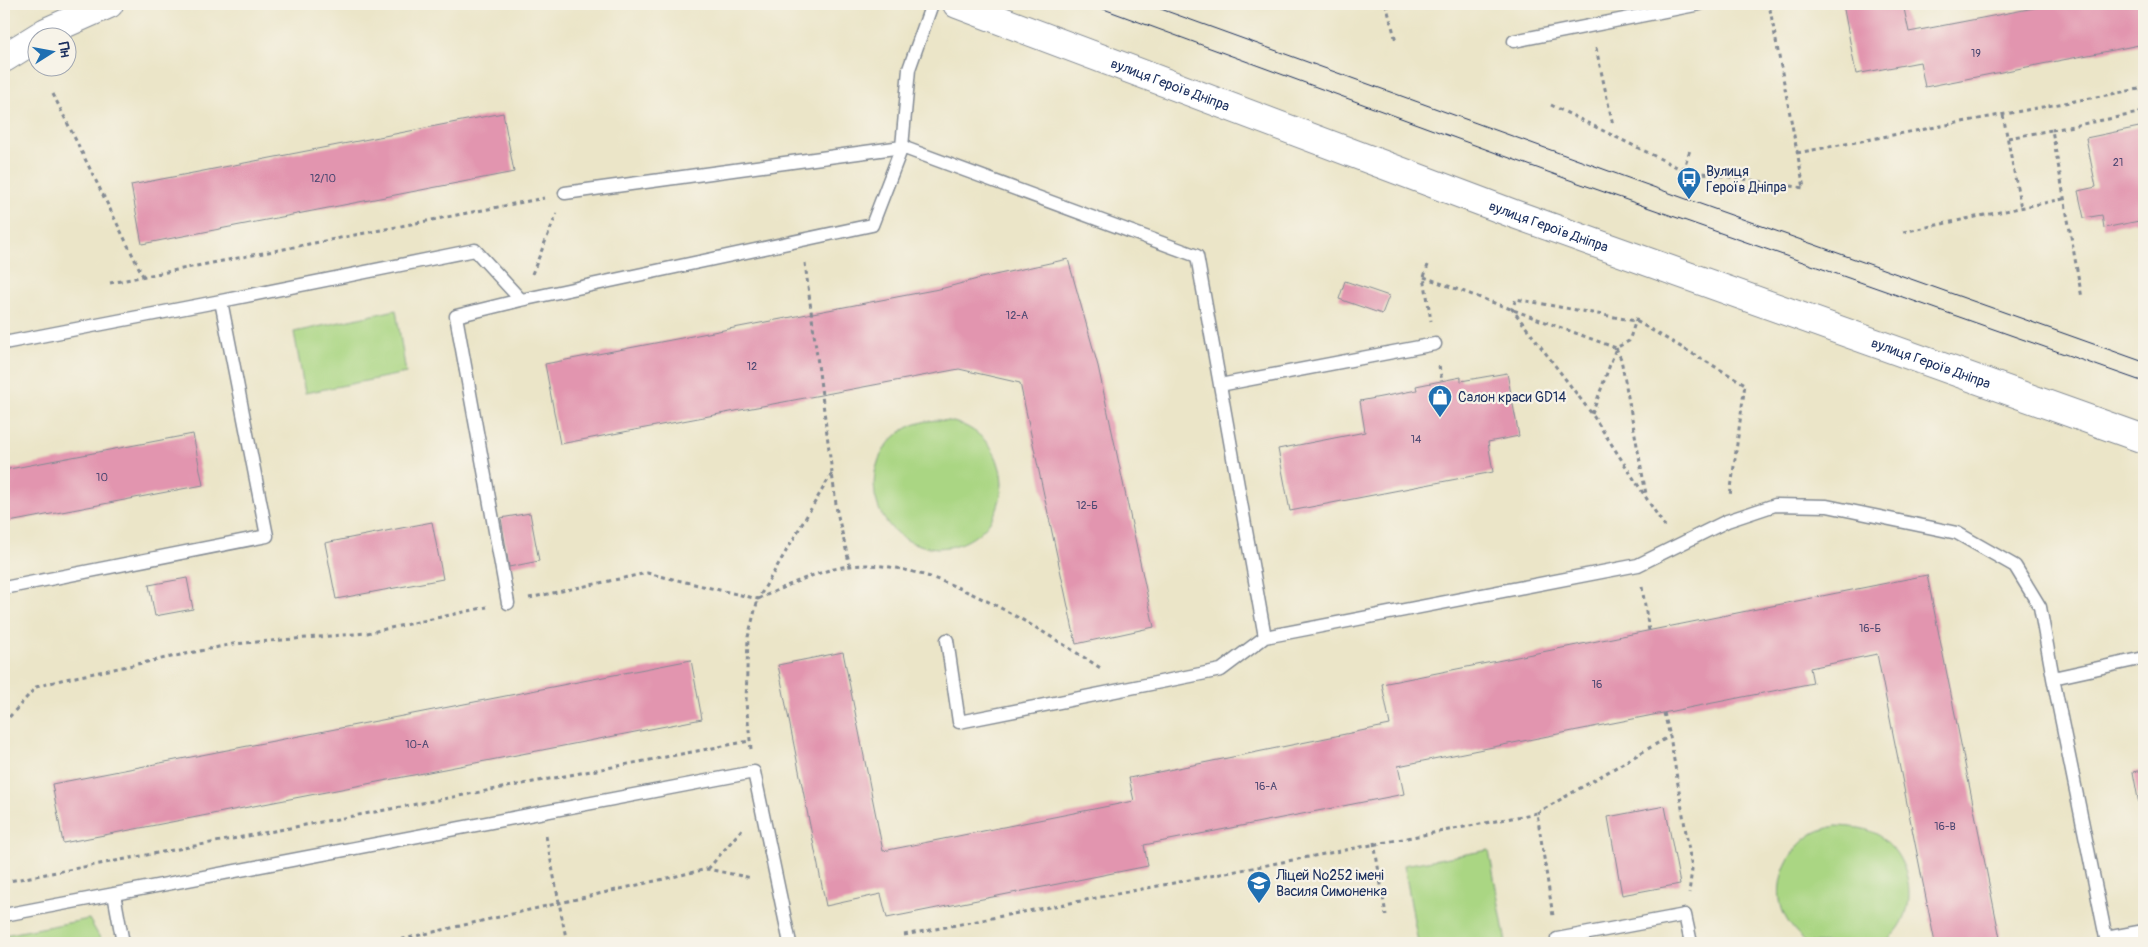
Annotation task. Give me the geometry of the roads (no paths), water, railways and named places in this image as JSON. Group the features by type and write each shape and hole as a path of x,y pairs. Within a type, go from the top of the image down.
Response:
{"main road":[{"path":"4,58 46,32 109,4"},
{"name":"вулиця Героїв Дніпра","path":"957,4 1531,221 2144,439"}],"lane":[{"path":"508,603 456,316 521,300 872,225 902,147 909,69 932,4"},
{"path":"1514,41 1700,4"},
{"path":"565,194 902,147 1197,256 1265,637"},
{"path":"4,343 475,250 521,300"},
{"path":"4,588 267,536 221,301"},
{"path":"1220,385 1435,344"},
{"path":"947,640 959,722 1221,670 1265,637 1638,564 1727,521 1774,505 1827,506 1957,533 2015,566 2040,607 2103,941 2144,931"},
{"path":"2053,678 2144,658"},
{"path":"4,915 754,772 790,943"},
{"path":"114,894 123,943"},
{"path":"1558,941 1685,915 1691,943"}],"tram line":[{"path":"1090,4 1567,179 2144,382"},
{"path":"1147,4 2144,362"}],"place":[{"name":"Вулиця Героїв Дніпра","path":"1689,200"},
{"name":"Салон краси GD14","path":"1440,418"},
{"name":"Ліцей №252 імені Василя Симоненка","path":"1259,904"}]}
